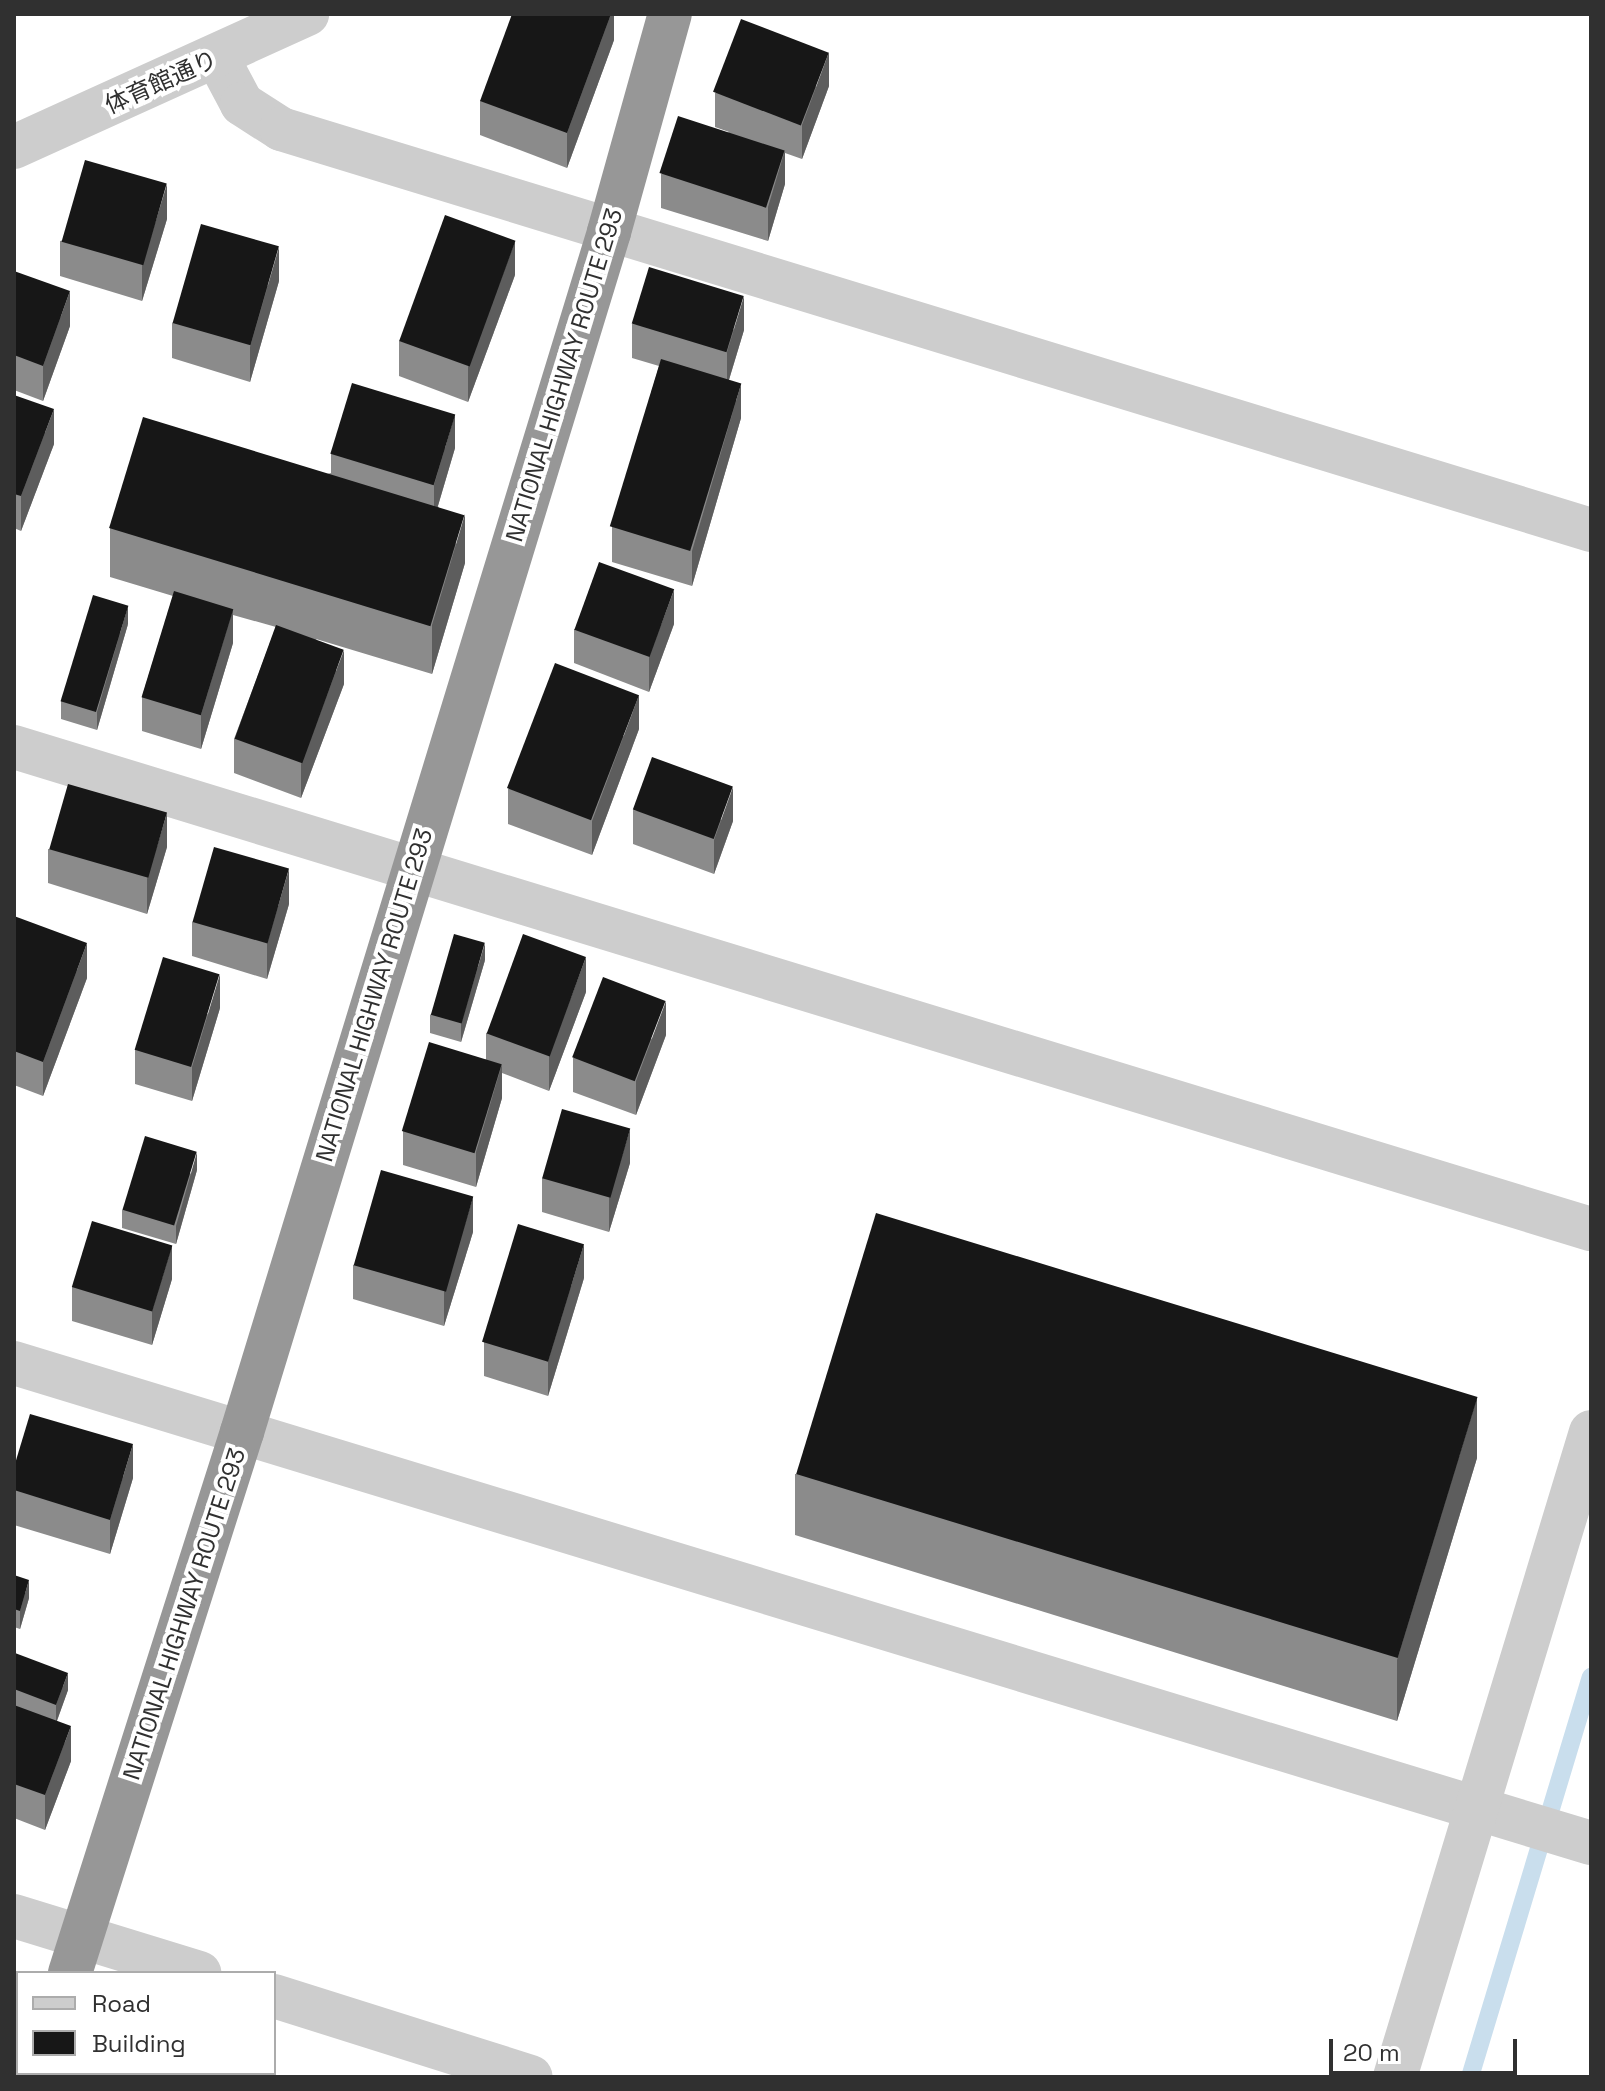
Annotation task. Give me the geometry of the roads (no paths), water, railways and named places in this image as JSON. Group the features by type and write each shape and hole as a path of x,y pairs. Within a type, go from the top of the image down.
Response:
{"highway":[{"name":"NATIONAL HIGHWAY ROUTE 293","path":"76,1954 242,1432 411,871 609,232 670,14"}],"street":[{"name":"体育館通り","path":"14,147 307,14"},
{"path":"217,57 242,104 281,129 609,232 1591,530"},
{"path":"14,747 411,871 1591,1229"},
{"path":"14,1363 1591,1843"},
{"path":"1395,2077 1480,1810 1591,1432"},
{"path":"14,1916 76,1954 186,1971"},
{"path":"276,1997 531,2077"}],"waterway":[{"path":"1470,2077 1591,1677"}]}
